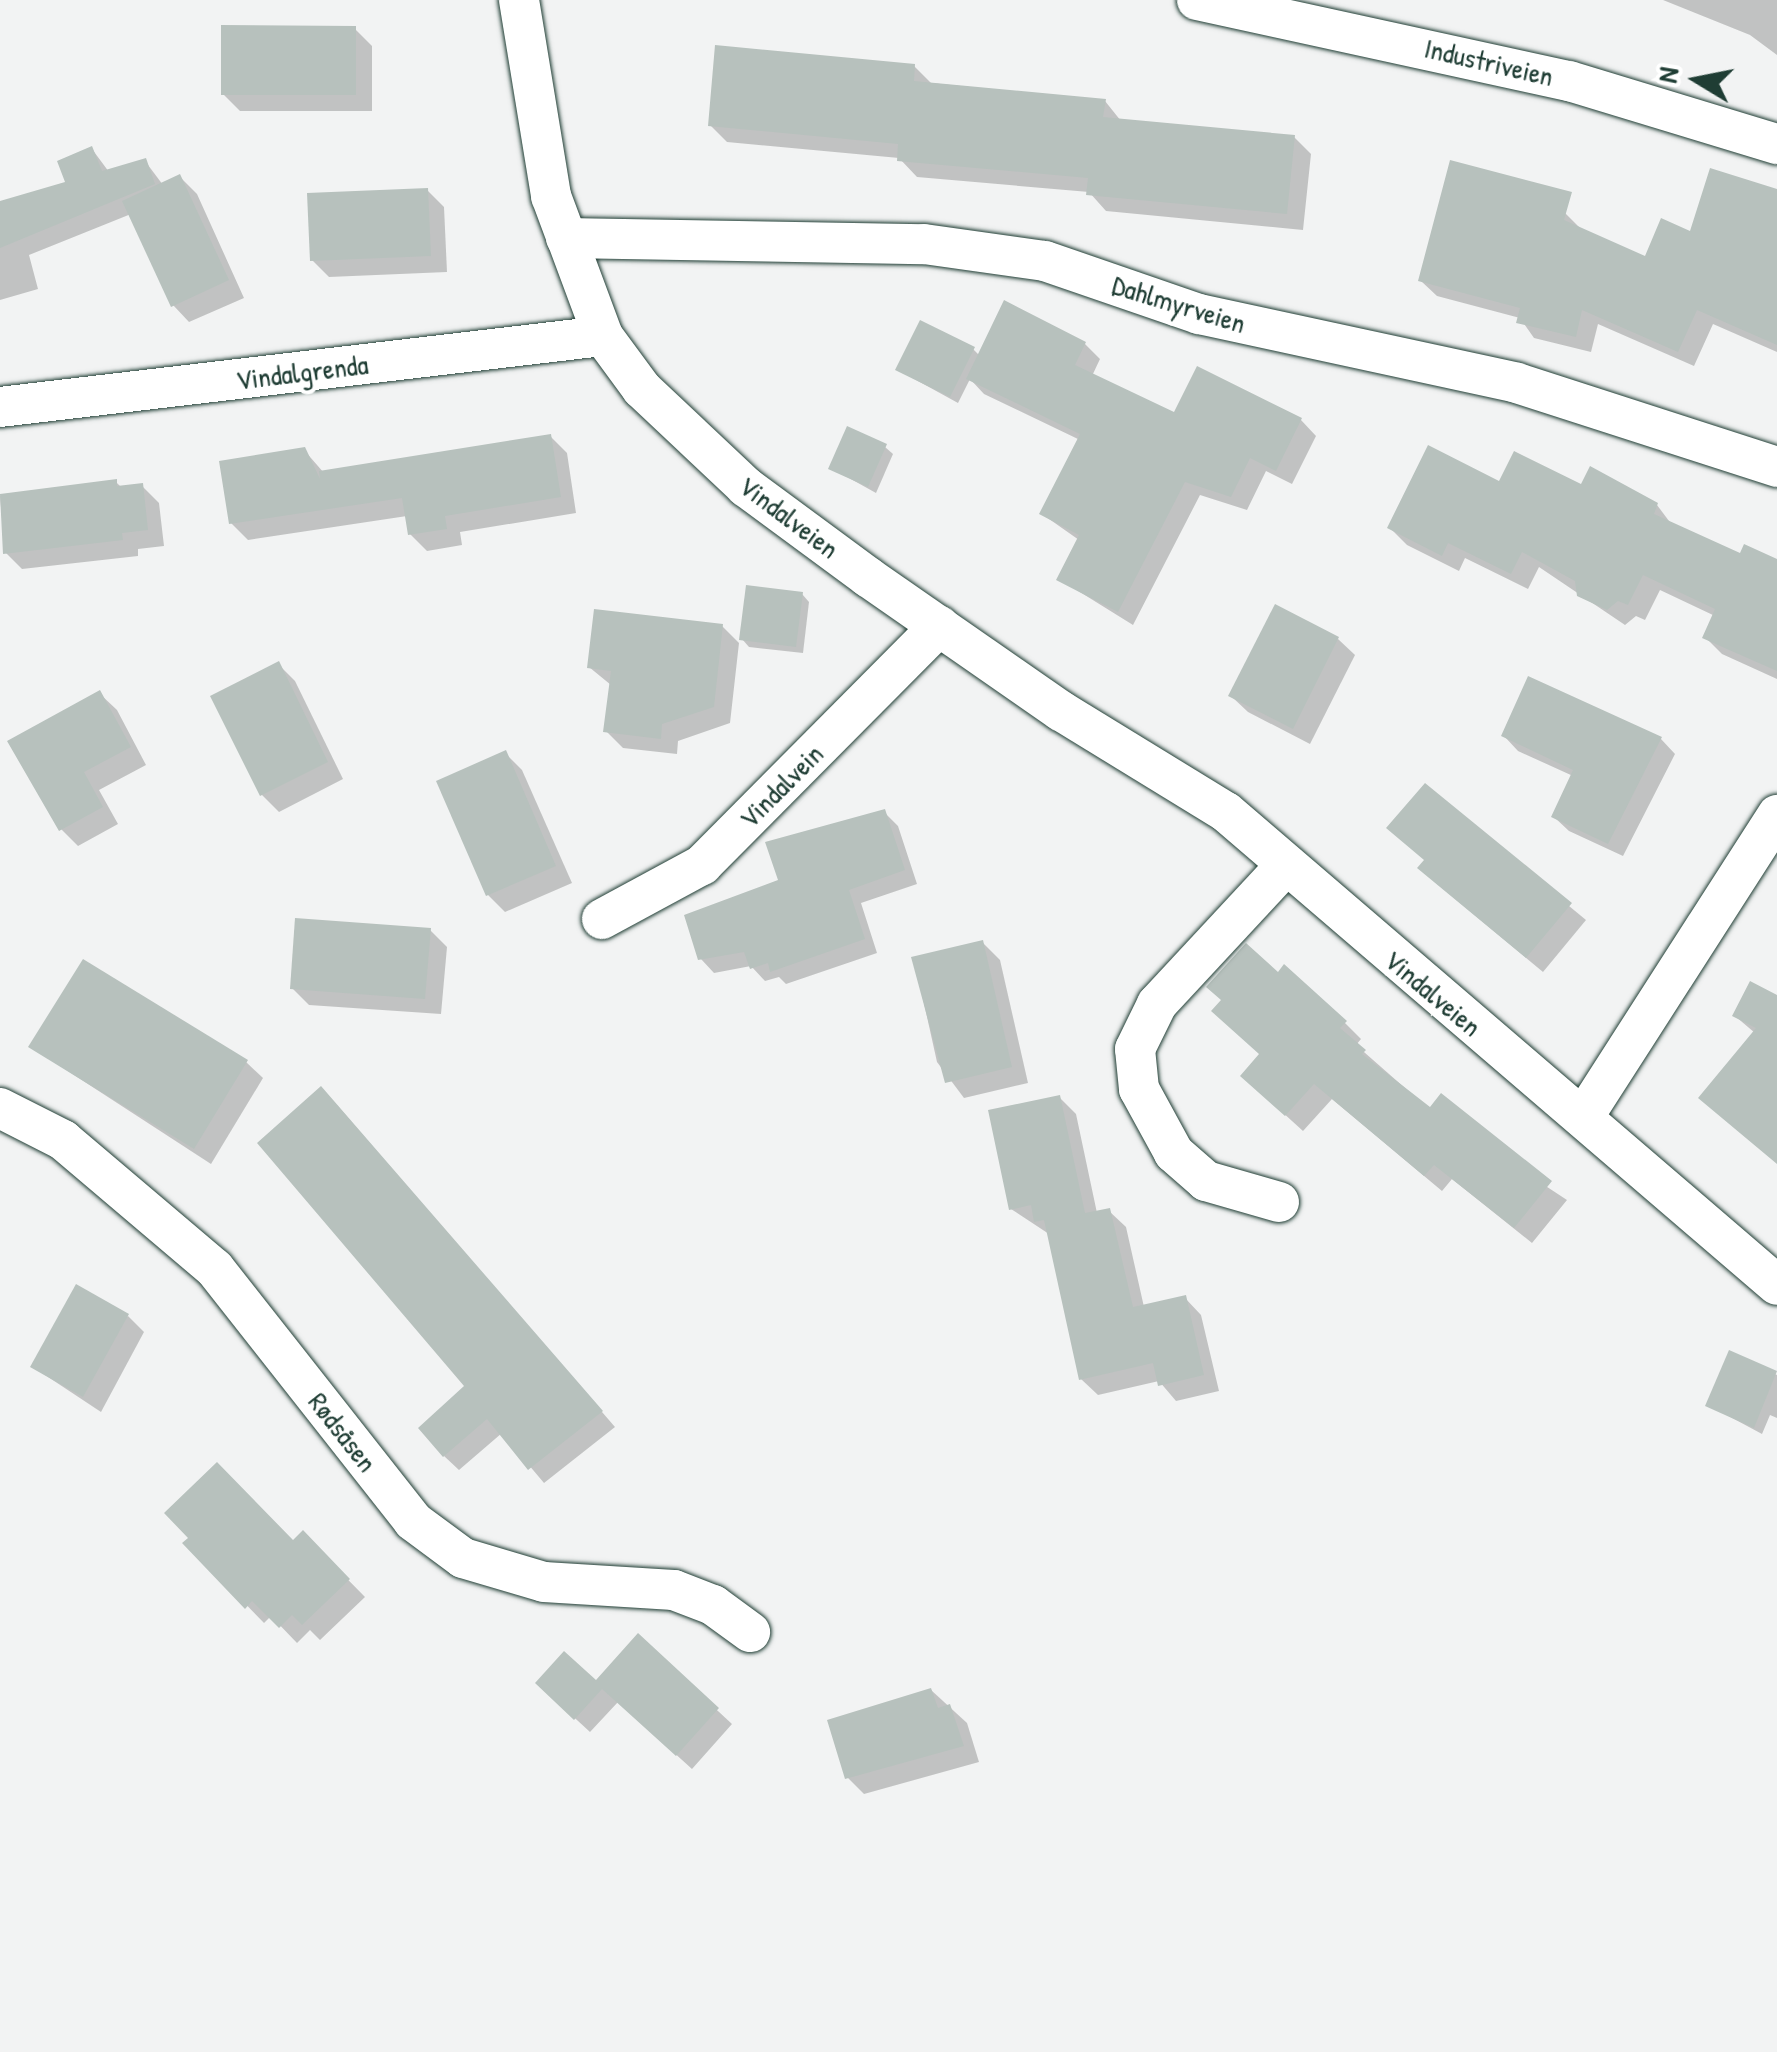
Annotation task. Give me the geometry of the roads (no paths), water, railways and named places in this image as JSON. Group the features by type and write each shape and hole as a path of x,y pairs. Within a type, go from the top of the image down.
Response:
{"street":[{"name":"Vindalveien","path":"519,0 552,196 603,336 642,389 746,487 1061,711 1226,812 1777,1285"},
{"name":"Industriveien","path":"1197,0 1568,81 1777,144"},
{"name":"Dahlmyrveien","path":"566,238 924,244 1045,260 1199,314 1517,383 1777,467"},
{"name":"Vindalgrenda","path":"0,407 603,336"},
{"name":"Vindalvein","path":"602,918 702,865 939,626"},
{"path":"1584,1116 1777,815"},
{"path":"1278,1202 1206,1181 1174,1153 1140,1089 1135,1049 1157,1004 1286,865"},
{"name":"Rødsåsen","path":"0,1108 63,1140 215,1269 413,1520 462,1558 544,1582 674,1590 713,1604 750,1632"}]}
